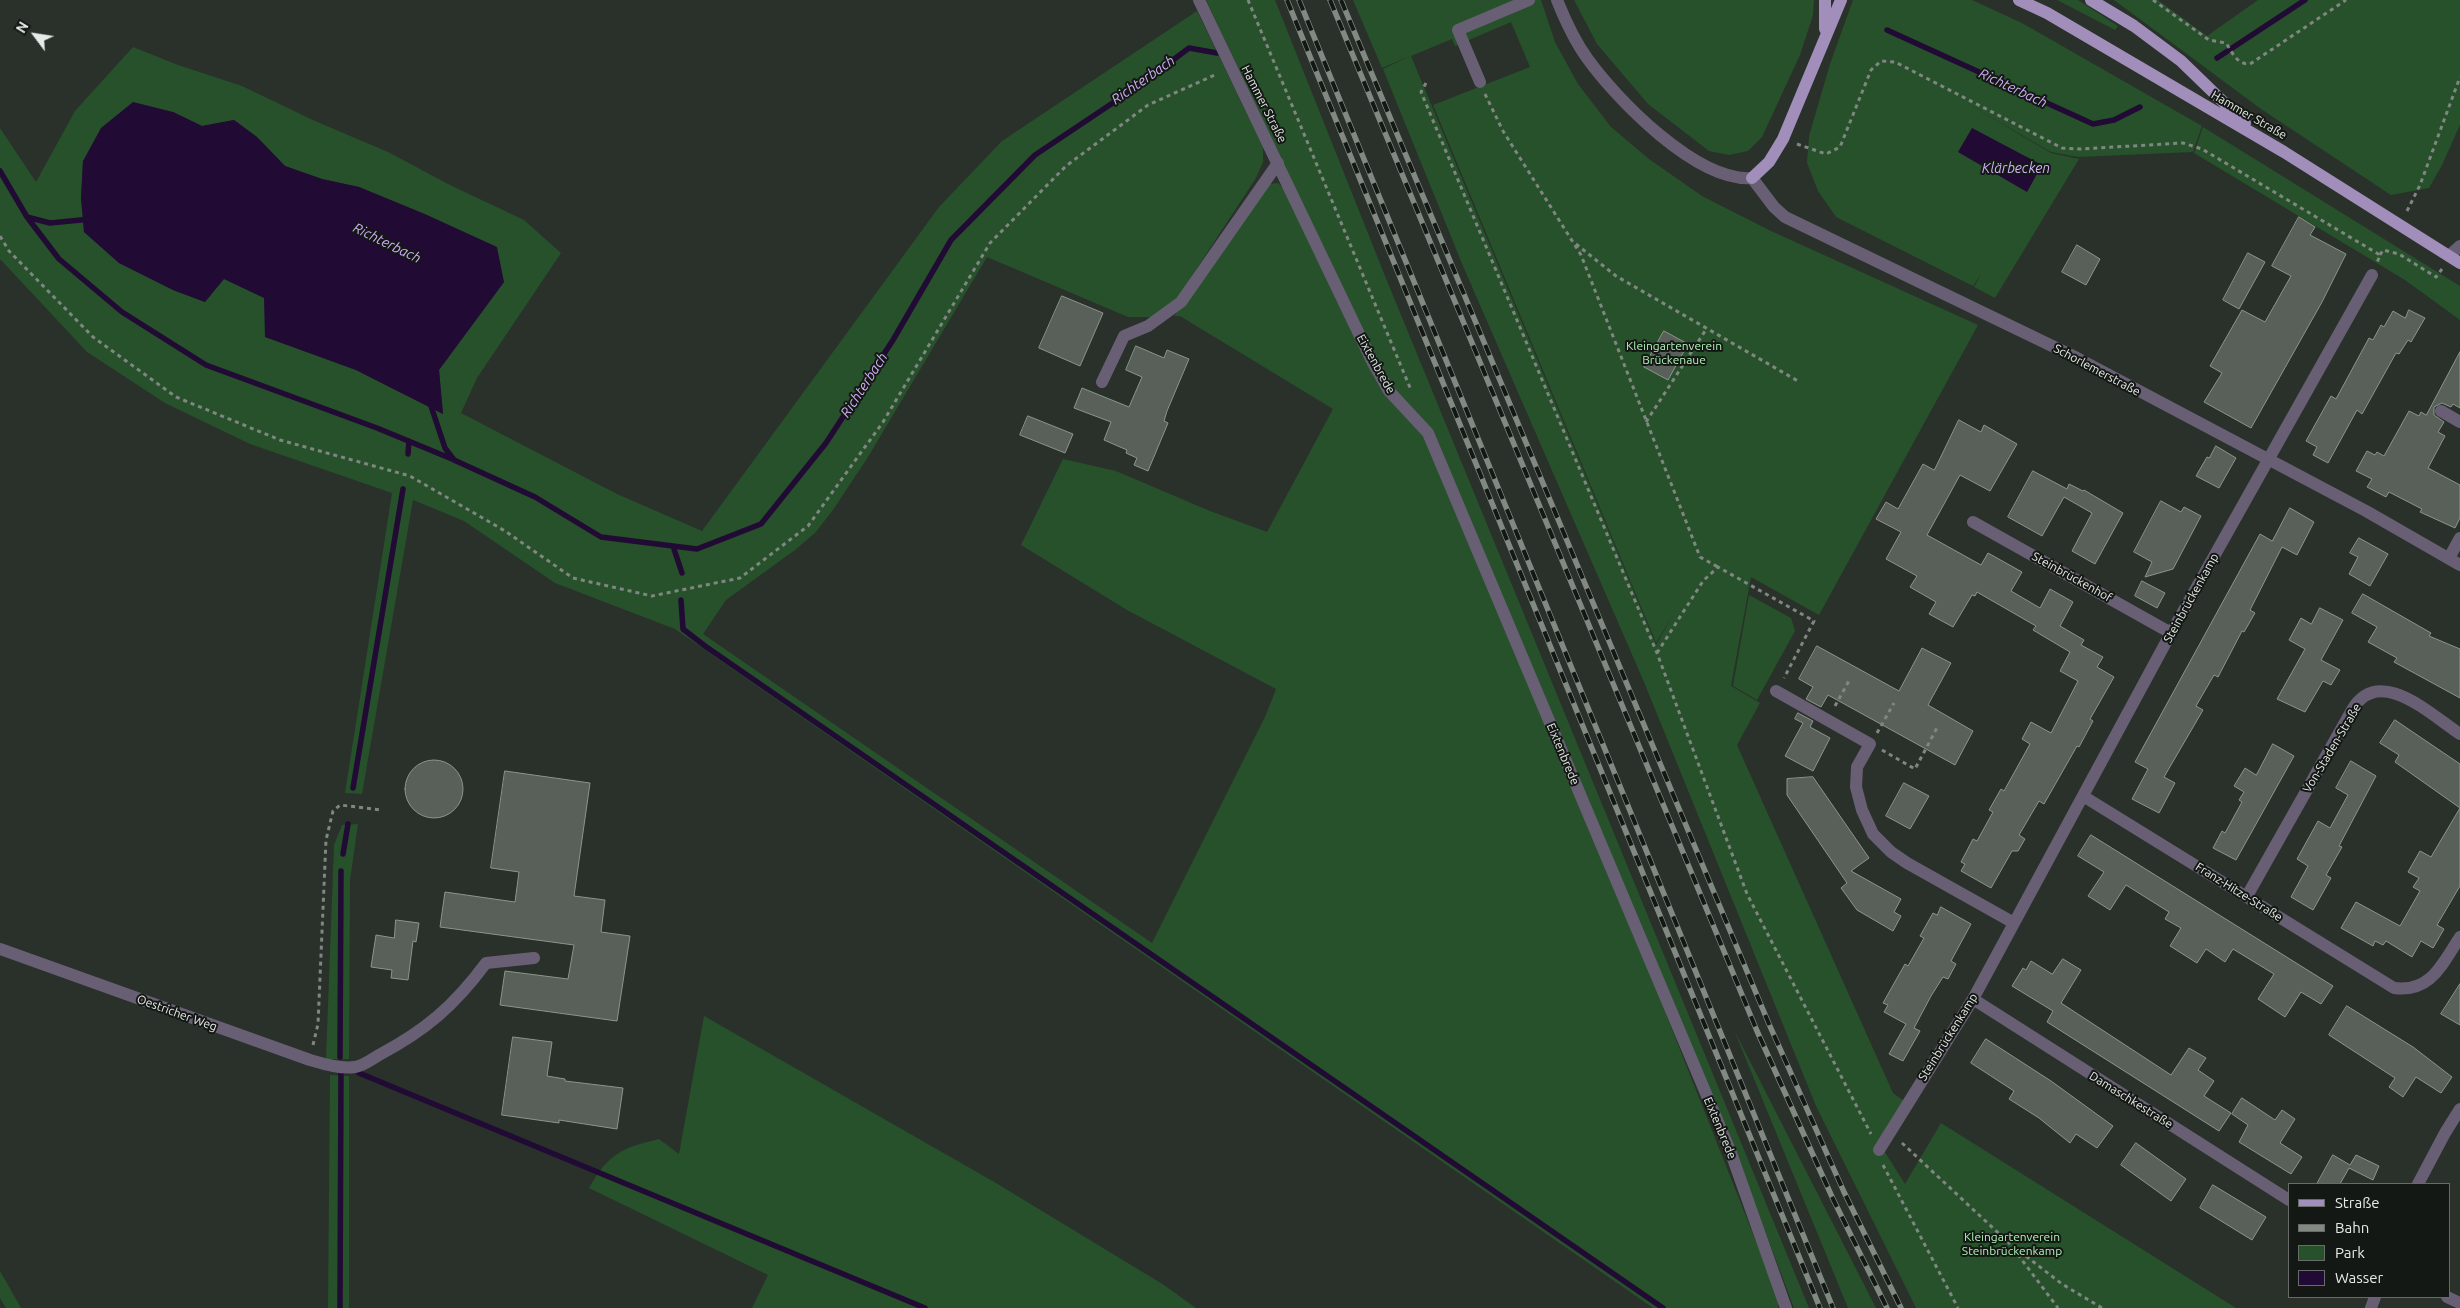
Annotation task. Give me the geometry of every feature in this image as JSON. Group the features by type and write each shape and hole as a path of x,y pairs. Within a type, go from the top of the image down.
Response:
{"main road":[{"path":"1825,0 1825,34"},
{"path":"1752,178 1769,162 1783,139 1840,0"},
{"name":"Hammer Straße","path":"2018,0 2048,14 2260,137 2455,259"},
{"path":"2091,0 2134,26 2181,61 2260,137"}],"street":[{"name":"Hammer Straße","path":"1199,0 1304,220"},
{"path":"1480,82 1458,30 1529,0"},
{"path":"1557,0 1567,25 1586,57 1630,110 1663,137 1698,161 1726,176 1739,179 1752,178"},
{"path":"1102,382 1124,336 1148,326 1181,302 1278,163"},
{"name":"Schorlemerstraße","path":"1752,178 1774,208 1785,218 2078,358 2366,511 2455,561 2460,538"},
{"name":"Eixtenbrede","path":"1304,220 1388,391 1428,433 1728,1145 1786,1308"},
{"path":"2455,259 2460,246"},
{"name":"Steinbrückenkamp","path":"1879,1150 1972,999 2171,633 2372,275"},
{"path":"2440,411 2460,422"},
{"name":"Steinbrückenhof","path":"1973,522 2171,633"},
{"name":"Von-Staden-Straße","path":"2247,896 2352,710 2364,697 2381,690 2398,694 2460,734"},
{"path":"1776,691 1870,744 1857,767 1856,787 1862,810 1874,834 1892,852 2014,923"},
{"name":"Franz-Hitze-Straße","path":"2083,796 2394,988 2408,990 2427,982 2460,937"},
{"name":"Oestricher Weg","path":"0,949 310,1060 332,1066 356,1067 398,1044 436,1019 463,993 486,963 534,958"},
{"name":"Damaschkestraße","path":"1972,999 2288,1199"},
{"path":"2419,1183 2445,1132 2460,1109"}],"path":[{"path":"1248,0 1414,399 1416,420"},
{"path":"2153,0 2210,40 2226,43 2241,63 2250,64 2346,0"},
{"path":"1783,139 1826,154 1840,147 1871,70 1881,61 1896,62 2062,148 2080,150 2183,143 2202,149 2380,255"},
{"path":"0,236 9,251 93,337 176,397 280,440 410,476 505,531 573,578 652,596 740,578 808,526 883,422 990,243 1066,166 1148,105 1230,68"},
{"path":"2398,225 2420,185 2460,77"},
{"path":"1480,82 1503,131 1581,255 1700,557 1814,621 1776,691"},
{"path":"1426,83 1422,92 1657,653 1747,894 1879,1150 1884,1170 1958,1308"},
{"path":"1573,242 1616,276 1798,381"},
{"path":"2372,275 2383,250 2399,254 2436,277 2455,259"},
{"path":"1646,423 1707,328"},
{"path":"1657,653 1703,581 1718,567"},
{"path":"1828,720 1850,678"},
{"path":"1894,703 1870,744 1915,769 1938,726"},
{"path":"310,1060 318,1024 326,840 333,811 340,805 381,810"},
{"path":"1890,1132 2009,1243 2062,1284 2102,1308"},
{"path":"2009,1243 2058,1308"}],"green space":[{"path":"1206,0 1275,0 1385,276 1809,1308 1794,1308 1735,1151 1431,431 1393,389 1376,359"},
{"path":"1353,0 1541,0 1555,42 1578,84 1611,127 1649,159 1702,196 1771,231 1978,325 1819,615 1751,577 1731,686 1760,703 1737,745 1893,1093 1907,1103 1881,1146 1905,1184 1941,1123 2236,1308 1916,1308 1816,1106 1644,682 1463,266 1383,69 1410,56 1382,68","holes":["1511,22 1530,67 1433,105 1656,643 1674,613 1656,645 1411,56 1452,39 1455,46"]},
{"path":"1574,0 1814,0 1813,15 1800,55 1762,137 1748,151 1729,155 1709,151 1648,104 1597,44"},
{"path":"1853,0 1972,0 2022,23 2202,126 2193,152 2078,157 2051,152 1965,102 2051,153 2079,159 1995,298 1974,287 1981,274 1973,286 1836,217 1818,191 1807,163 1809,136 1830,64"},
{"path":"2057,0 2078,0 2118,26 2115,30"},
{"path":"2114,0 2158,0 2207,36 2258,0 2460,0 2460,125 2442,165 2429,188 2391,195 2261,109"},
{"path":"1197,11 1263,147 1263,162 1256,178 1176,300 1151,317 1128,317 987,257 868,457 833,510 815,533 795,550 726,600 703,634 1152,943 1265,717 1276,689 1127,610 1021,545 1063,459 1116,471 1210,511 1267,532 1333,409 1180,316 1174,316 1269,184 1278,183 1288,193 1385,393 1424,437 1652,979 1778,1297 1778,1308 1653,1308 675,629 555,583 464,521 413,500 362,794 345,793 392,493 250,444 165,403 87,352 0,259 0,128 36,182 75,111 133,47 178,65 242,86 315,121 388,152 450,185 524,220 561,253 477,378 461,413 617,494 702,531 939,207 1002,141","holes":["173,112 202,126 234,120 257,137 285,166 322,179 359,187 427,215 504,282 439,370 443,414 356,370 266,337 265,298 224,278 205,302 173,290 119,263 84,232 81,198 83,161"]},
{"path":"2203,127 2460,286 2460,320 2405,280 2194,153"},
{"path":"1749,595 1791,618 1795,631 1757,700 1733,686"},
{"path":"358,824 350,880 349,1059 326,1059 334,845 342,825"},
{"path":"704,1016 996,1183 1164,1285 1196,1308 752,1308 768,1275 589,1188 610,1159 626,1149 659,1139 679,1154"},
{"path":"1734,1030 1876,1308 1848,1308"},
{"path":"330,1075 349,1076 349,1308 328,1308"},
{"path":"0,1271 21,1308 6,1308 0,1298"}],"water":[{"path":"133,102 173,112 202,126 234,120 257,137 285,166 322,179 359,187 497,247 504,282 439,370 443,414 356,370 265,337 264,298 224,279 205,302 173,290 119,263 84,232 81,198 83,161 101,128"},
{"name":"Klärbecken","path":"1972,128 2042,165 2027,192 1958,152"}],"building":[{"path":"2299,217 2315,227 2310,235 2346,254 2322,302 2251,428 2204,402 2222,373 2210,366 2242,310 2265,322 2291,276 2272,266"},
{"path":"2077,245 2100,259 2086,285 2062,272"},
{"path":"2248,253 2265,262 2239,309 2223,300"},
{"path":"1062,296 1103,313 1080,366 1039,348"},
{"path":"2409,310 2425,318 2411,342 2408,340 2399,354 2396,353 2362,414 2357,410 2328,463 2313,455 2317,447 2306,441 2331,396 2336,399 2369,338 2373,340 2381,325 2384,327 2393,311 2405,318"},
{"path":"1664,331 1688,344 1668,380 1644,367"},
{"path":"1136,346 1164,358 1167,350 1189,359 1167,411 1164,421 1168,423 1148,471 1134,465 1137,458 1126,453 1127,450 1104,440 1111,422 1074,408 1082,388 1129,407 1142,377 1126,370"},
{"path":"2460,352 2460,408 2453,404 2451,407 2442,403 2434,407 2434,415 2444,422 2438,432 2445,436 2428,468 2460,485 2460,518 2455,528 2420,512 2422,509 2389,492 2386,497 2367,487 2372,479 2356,471 2367,451 2375,455 2377,452 2384,456 2409,411 2419,416 2421,412 2426,415"},
{"path":"1028,416 1073,434 1065,453 1020,435"},
{"path":"1959,420 1981,432 1984,425 2017,444 1990,491 1960,475 1927,535 1981,565 1988,553 2022,572 2011,591 2040,608 2050,589 2073,602 2060,626 2084,640 2081,645 2103,657 2097,667 2114,677 2090,719 2093,721 2079,747 2077,746 2044,804 2039,801 2019,835 2025,839 2018,851 2012,851 1991,888 1961,871 1965,864 1961,862 1973,839 1977,841 1993,812 1989,810 2001,789 2004,791 2030,744 2022,739 2031,722 2051,733 2078,681 2060,671 2070,652 2033,630 2036,626 1977,592 1975,596 1972,595 1953,627 1929,614 1936,602 1910,587 1917,576 1886,559 1901,532 1876,519 1886,502 1898,509 1923,464 1934,470"},
{"path":"2216,446 2236,458 2219,488 2196,476"},
{"path":"2033,471 2067,489 2069,484 2084,490 2123,513 2095,564 2072,551 2092,513 2064,497 2042,536 2008,517"},
{"path":"2161,501 2181,512 2184,507 2201,516 2173,569 2145,577 2152,562 2134,552"},
{"path":"2290,508 2314,522 2297,555 2282,547 2250,610 2255,613 2244,632 2242,631 2218,677 2214,675 2196,706 2203,710 2164,777 2175,783 2159,813 2132,799 2148,769 2135,762 2260,534 2272,541"},
{"path":"2359,538 2388,554 2370,586 2349,574 2358,557 2350,553"},
{"path":"2142,581 2165,593 2157,608 2135,596"},
{"path":"2363,594 2431,633 2429,636 2460,649 2460,698 2394,662 2397,658 2368,642 2377,627 2352,613"},
{"path":"2320,608 2343,620 2321,660 2340,670 2331,685 2323,681 2305,712 2277,699 2305,649 2289,640 2301,618 2311,624"},
{"path":"1817,646 1899,691 1922,648 1951,663 1928,705 1973,731 1955,765 1828,695 1821,707 1806,699 1813,687 1799,679"},
{"path":"1798,713 1813,721 1810,727 1830,738 1813,771 1785,756 1803,723 1795,719"},
{"path":"2395,720 2460,764 2460,808 2395,762 2399,755 2380,743"},
{"path":"2273,744 2294,756 2236,860 2213,848 2222,831 2225,833 2242,802 2239,800 2244,792 2234,786 2245,768 2256,775"},
{"path":"434,760 445,762 458,773 463,789 461,800 450,813 434,818 423,816 410,805 405,789 407,778 418,765"},
{"path":"2351,761 2376,776 2339,846 2342,847 2326,875 2331,878 2313,910 2291,897 2308,866 2297,859 2318,821 2330,828 2348,795 2336,788"},
{"path":"505,771 590,783 574,896 605,900 601,932 630,936 617,1021 500,1005 505,971 568,979 574,945 440,927 445,892 515,902 519,872 491,868"},
{"path":"1813,777 1869,858 1851,871 1901,899 1894,912 1901,916 1893,931 1857,910 1841,888 1847,883 1787,795 1787,779"},
{"path":"1904,783 1929,796 1910,829 1886,816"},
{"path":"2460,808 2460,886 2437,925 2444,929 2433,948 2421,941 2412,957 2386,941 2383,945 2375,941 2373,946 2341,928 2356,902 2400,926 2420,891 2413,887 2419,878 2408,872 2420,851 2431,857"},
{"path":"2091,835 2333,986 2321,1004 2301,992 2285,1017 2258,999 2274,974 2233,949 2225,962 2206,949 2197,963 2170,946 2181,928 2165,919 2169,912 2126,885 2110,910 2088,896 2104,872 2078,856"},
{"path":"1941,907 1971,924 1951,961 1956,964 1948,979 1943,977 1914,1028 1920,1031 1903,1061 1889,1054 1906,1024 1884,1012 1888,1005 1883,1003 1905,964 1908,966 1924,938 1920,936 1933,913 1937,915"},
{"path":"396,920 419,923 416,942 413,941 408,980 391,978 392,970 371,967 376,935 394,938"},
{"path":"2063,959 2081,970 2061,1003 2171,1075 2189,1048 2206,1058 2198,1070 2214,1081 2204,1096 2231,1113 2219,1131 2047,1022 2053,1011 2012,986 2023,968 2026,970 2031,961 2052,974"},
{"path":"2460,984 2460,1025 2441,1014"},
{"path":"2347,1006 2413,1047 2452,1077 2441,1093 2416,1077 2403,1097 2389,1087 2395,1078 2329,1035"},
{"path":"513,1037 552,1042 547,1076 565,1079 565,1081 623,1088 617,1129 559,1120 559,1123 502,1115"},
{"path":"1986,1039 2051,1081 2113,1126 2097,1148 2076,1134 2070,1143 2039,1118 2009,1099 2014,1091 1971,1063"},
{"path":"2242,1098 2275,1120 2282,1110 2295,1119 2280,1143 2302,1157 2291,1174 2239,1142 2248,1125 2232,1114"},
{"path":"2136,1143 2186,1179 2171,1201 2121,1165"},
{"path":"2333,1155 2350,1165 2356,1155 2379,1166 2373,1180 2349,1168 2341,1183 2318,1183"},
{"path":"2213,1185 2266,1217 2252,1240 2200,1208"}],"waterway":[{"name":"Richterbach","path":"2217,58 2305,0"},
{"name":"Richterbach","path":"1887,30 2093,124 2114,120 2140,107"},
{"name":"Richterbach","path":"430,403 445,448 454,460 535,497 601,537 697,549 761,524 826,443 893,340 951,240 1035,155 1141,84 1189,48 1217,53"},
{"name":"Richterbach","path":"0,171 27,217 50,223 91,219"},
{"path":"27,217 59,259 122,312 206,365 377,428 452,459"},
{"path":"408,454 409,441"},
{"path":"353,788 403,489"},
{"path":"673,546 682,573"},
{"path":"681,600 683,629 705,646 1663,1308"},
{"path":"343,854 348,824"},
{"path":"340,1057 341,871"},
{"path":"340,1308 341,1069"},
{"path":"359,1073 925,1308"}],"railway":[{"path":"1287,0 1820,1308"},
{"path":"1299,0 1833,1308"},
{"path":"1330,0 1757,1031 1833,1199 1887,1308"},
{"path":"1341,0 1769,1024 1844,1192 1901,1308"}],"park label":[{"name":"Kleingartenverein Brückenaue","path":"1674,353"},
{"name":"Kleingartenverein Steinbrückenkamp","path":"2012,1244"}]}
